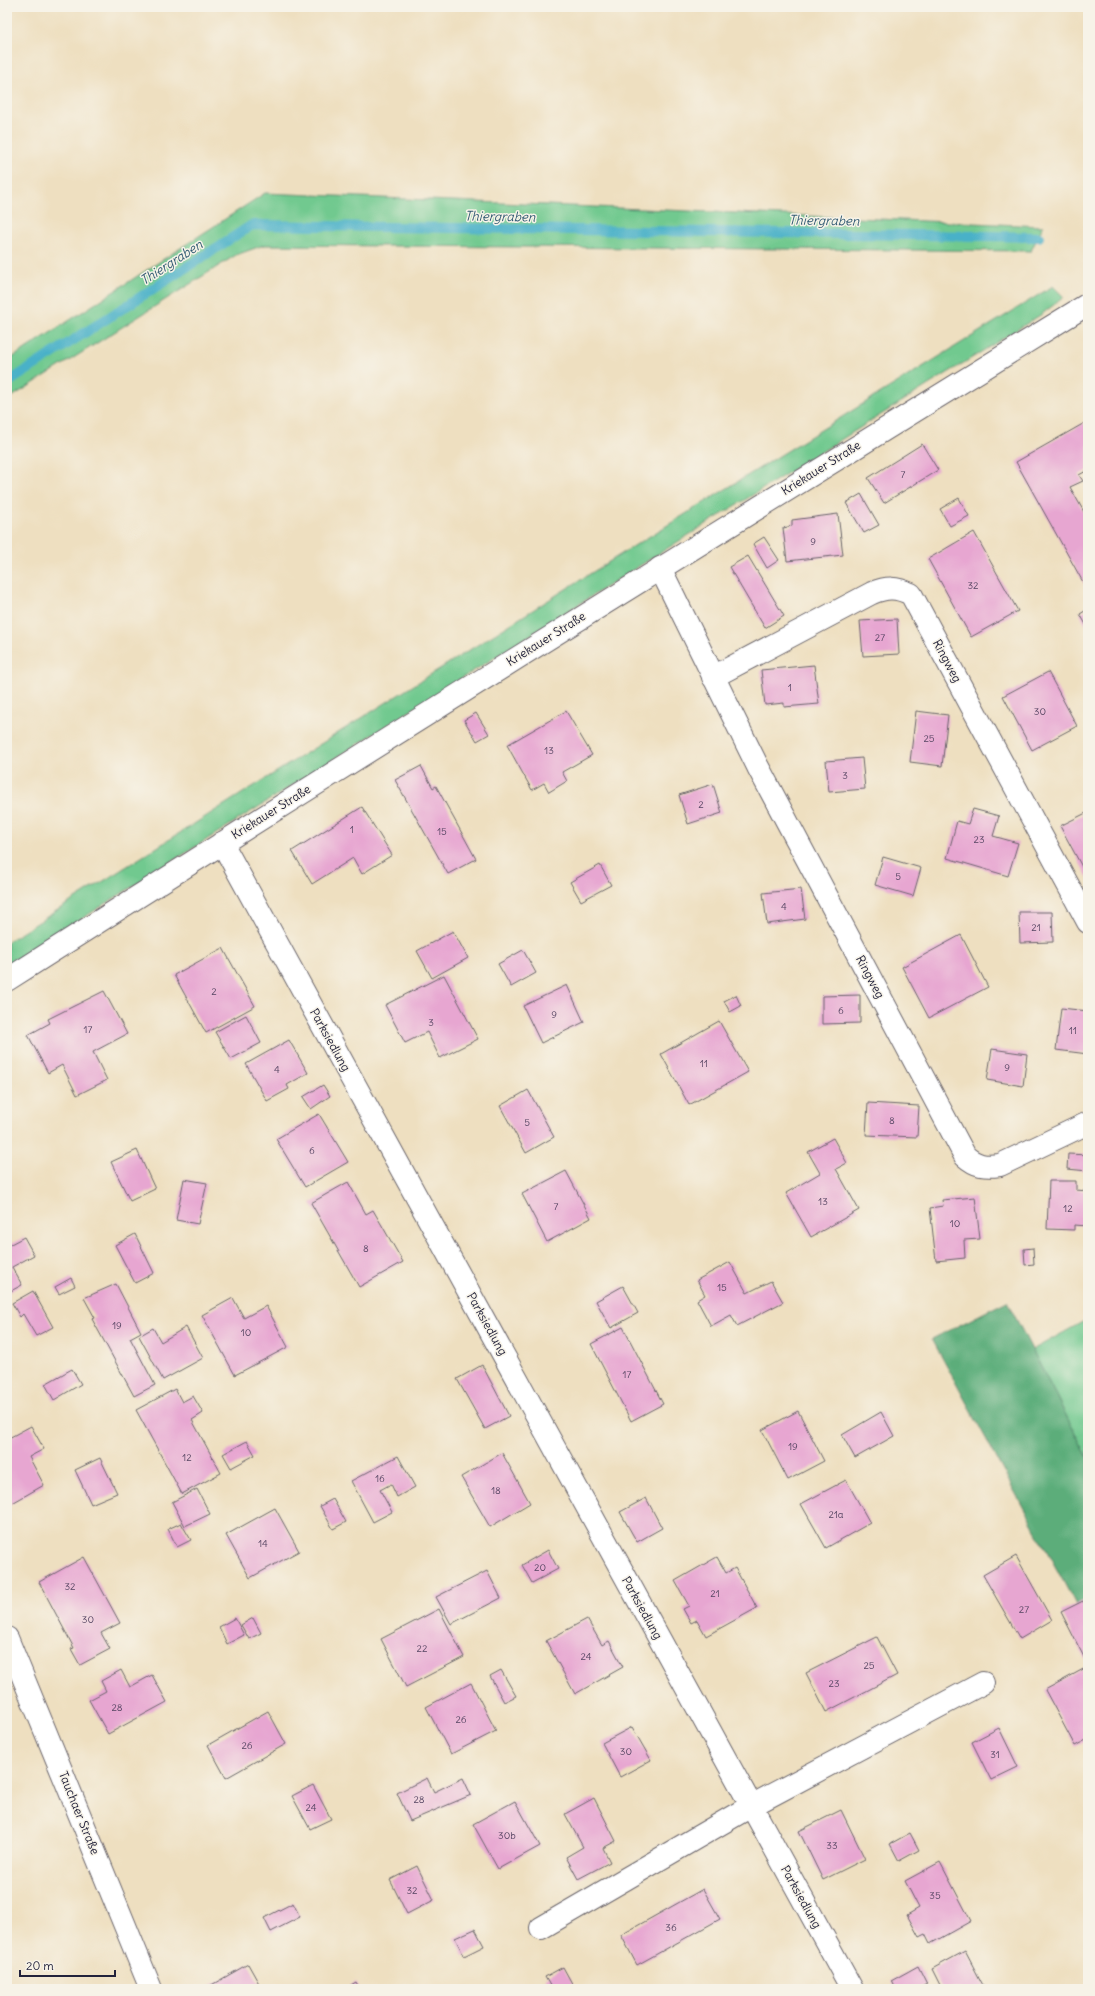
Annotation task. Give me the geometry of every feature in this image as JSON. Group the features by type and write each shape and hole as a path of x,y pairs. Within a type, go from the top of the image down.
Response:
{"street":[{"name":"Kriekauer Straße","path":"7,980 660,568 1088,304"},
{"name":"Ringweg","path":"660,568 761,774 965,1156 973,1164 987,1167 1000,1165 1088,1123"},
{"name":"Ringweg","path":"713,677 872,593 884,588 897,588 910,594 1088,922"},
{"name":"Parksiedlung","path":"222,843 852,1989"},
{"name":"Tauchaer Straße","path":"7,1638 151,1989"},
{"path":"541,1928 751,1806 983,1683"}],"green space":[{"path":"265,193 1043,226 1031,251 264,245 236,255 7,400 7,361"},
{"path":"1053,286 1064,297 1042,314 652,558 7,966 7,942 642,541"},
{"path":"1007,1301 1088,1458 1088,1627 932,1339"},
{"path":"1088,1319 1088,1458 1032,1350"}],"building":[{"path":"1088,421 1088,470 1079,475 1083,481 1070,487 1088,519 1088,591 1016,462"},
{"path":"922,444 938,470 884,503 868,478"},
{"path":"861,494 879,525 864,533 846,503"},
{"path":"959,498 969,516 950,526 940,509"},
{"path":"838,514 843,555 787,561 783,528 792,526 792,520"},
{"path":"974,532 1018,611 971,637 928,559"},
{"path":"764,537 779,560 767,568 753,544"},
{"path":"748,556 784,616 765,628 729,567"},
{"path":"1088,609 1088,628 1080,614"},
{"path":"897,619 899,654 863,656 860,621"},
{"path":"814,665 819,704 784,707 784,703 765,705 761,670"},
{"path":"1048,672 1077,726 1032,750 1003,696"},
{"path":"566,711 592,755 562,772 567,781 549,792 544,783 532,790 507,745"},
{"path":"916,711 948,715 942,766 910,762"},
{"path":"476,713 489,734 477,741 464,720"},
{"path":"862,758 865,789 829,792 826,761"},
{"path":"421,766 433,788 436,786 476,859 448,874 395,780"},
{"path":"713,784 722,813 688,824 679,795"},
{"path":"362,807 392,855 362,874 353,858 312,884 292,851"},
{"path":"973,809 999,816 993,836 1018,843 1008,876 947,858 957,821 968,824"},
{"path":"1088,812 1088,878 1060,826"},
{"path":"883,857 921,868 913,896 875,885"},
{"path":"600,865 611,885 581,901 570,882"},
{"path":"801,889 805,919 767,924 763,893"},
{"path":"1019,912 1052,912 1053,942 1020,943"},
{"path":"453,931 468,958 432,978 417,951"},
{"path":"961,935 988,987 929,1018 902,967"},
{"path":"223,948 255,1006 206,1033 174,975"},
{"path":"523,950 536,973 511,987 498,964"},
{"path":"444,975 478,1039 440,1058 427,1032 405,1043 385,1005"},
{"path":"567,985 584,1022 541,1043 523,1006"},
{"path":"104,991 127,1034 93,1052 107,1080 77,1095 62,1065 48,1073 28,1035 50,1023 48,1019"},
{"path":"736,995 741,1006 730,1012 724,1001"},
{"path":"860,995 860,1023 822,1024 822,996"},
{"path":"1061,1008 1088,1011 1088,1054 1056,1050"},
{"path":"246,1015 261,1043 231,1059 215,1032"},
{"path":"719,1021 748,1072 689,1105 661,1054"},
{"path":"289,1040 308,1073 287,1085 289,1089 267,1101 246,1064"},
{"path":"992,1049 1027,1054 1023,1086 987,1080"},
{"path":"323,1085 330,1096 311,1109 303,1097"},
{"path":"528,1090 554,1137 526,1153 500,1106"},
{"path":"868,1103 919,1106 917,1137 866,1135"},
{"path":"319,1114 348,1162 305,1187 276,1139"},
{"path":"833,1138 847,1163 836,1169 859,1210 811,1237 786,1193 820,1173 808,1152"},
{"path":"137,1150 155,1189 130,1201 111,1162"},
{"path":"1068,1154 1088,1155 1088,1171 1067,1169"},
{"path":"566,1171 591,1218 547,1242 522,1194"},
{"path":"184,1179 207,1183 198,1224 176,1220"},
{"path":"1049,1181 1076,1181 1076,1190 1088,1191 1088,1226 1074,1225 1074,1230 1047,1229"},
{"path":"348,1182 366,1214 373,1210 403,1262 359,1287 311,1203"},
{"path":"975,1197 980,1239 964,1240 965,1258 936,1261 930,1208 943,1206 942,1200"},
{"path":"135,1234 154,1273 135,1283 115,1245"},
{"path":"24,1237 34,1255 12,1267 22,1285 7,1293 7,1246"},
{"path":"1033,1248 1034,1264 1025,1265 1024,1249"},
{"path":"730,1262 747,1293 771,1281 783,1302 737,1326 731,1315 711,1326 697,1300 705,1295 697,1280"},
{"path":"71,1278 75,1286 59,1294 55,1287"},
{"path":"116,1284 141,1332 130,1338 155,1385 134,1396 92,1319 95,1318 84,1298"},
{"path":"623,1286 638,1313 611,1328 596,1301"},
{"path":"33,1291 53,1327 36,1336 23,1314 20,1317 12,1303"},
{"path":"233,1298 244,1318 266,1306 288,1347 235,1375 202,1315"},
{"path":"186,1327 203,1358 163,1380 139,1336 153,1328 161,1342"},
{"path":"623,1327 663,1404 631,1421 591,1344"},
{"path":"482,1365 509,1416 485,1429 457,1379"},
{"path":"72,1369 81,1384 54,1400 45,1384"},
{"path":"175,1389 182,1402 193,1396 203,1413 192,1420 221,1473 182,1494 136,1410"},
{"path":"798,1411 824,1461 788,1480 762,1430"},
{"path":"881,1412 894,1436 855,1458 842,1435"},
{"path":"31,1426 44,1449 29,1457 44,1485 7,1506 7,1439"},
{"path":"247,1441 255,1455 231,1468 223,1454"},
{"path":"502,1453 530,1503 490,1527 461,1477"},
{"path":"398,1456 415,1487 397,1497 391,1484 380,1490 392,1512 373,1522 351,1481"},
{"path":"100,1458 117,1493 91,1504 75,1470"},
{"path":"846,1480 870,1523 826,1548 801,1504"},
{"path":"197,1489 210,1514 185,1526 172,1502"},
{"path":"646,1498 662,1528 637,1542 620,1512"},
{"path":"333,1499 346,1522 333,1529 320,1506"},
{"path":"275,1508 299,1551 250,1578 226,1535"},
{"path":"181,1523 191,1540 177,1547 168,1529"},
{"path":"548,1550 558,1569 532,1583 522,1565"},
{"path":"1016,1556 1052,1620 1020,1639 983,1575"},
{"path":"84,1557 120,1623 101,1633 110,1649 80,1665 71,1649 74,1648 39,1582"},
{"path":"717,1557 726,1573 735,1568 757,1608 706,1636 697,1620 691,1623 683,1609 689,1606 675,1581"},
{"path":"487,1571 501,1598 451,1624 436,1597"},
{"path":"1083,1601 1088,1610 1088,1665 1061,1612"},
{"path":"439,1609 464,1657 406,1687 381,1639"},
{"path":"235,1618 244,1635 227,1644 219,1627"},
{"path":"253,1618 261,1633 249,1639 241,1625"},
{"path":"587,1619 602,1645 609,1641 623,1667 575,1694 546,1641"},
{"path":"877,1637 897,1675 826,1712 806,1673"},
{"path":"1087,1667 1088,1739 1075,1746 1045,1690"},
{"path":"121,1670 130,1687 152,1675 167,1702 108,1734 89,1700 106,1691 101,1681"},
{"path":"501,1670 516,1696 504,1702 490,1676"},
{"path":"471,1683 496,1731 451,1754 426,1707"},
{"path":"268,1711 286,1744 226,1778 208,1745"},
{"path":"632,1727 651,1760 620,1777 602,1743"},
{"path":"999,1728 1018,1767 991,1780 972,1742"},
{"path":"427,1778 434,1792 463,1778 471,1795 410,1821 397,1793"},
{"path":"313,1785 331,1819 310,1829 292,1796"},
{"path":"594,1798 616,1841 603,1848 610,1862 578,1879 566,1857 583,1847 565,1814"},
{"path":"515,1801 540,1846 498,1869 473,1824"},
{"path":"841,1810 865,1859 823,1880 799,1831"},
{"path":"910,1833 919,1850 899,1861 890,1844"},
{"path":"940,1862 971,1921 930,1944 925,1934 919,1937 907,1915 919,1908 905,1881"},
{"path":"417,1866 434,1900 407,1914 390,1880"},
{"path":"703,1889 720,1919 637,1965 621,1935"},
{"path":"293,1903 300,1917 271,1932 264,1918"},
{"path":"475,1929 484,1946 464,1956 455,1938"},
{"path":"965,1951 985,1989 942,1989 932,1969"},
{"path":"248,1964 262,1989 210,1989 208,1987"},
{"path":"918,1966 927,1984 918,1989 895,1989 891,1981"},
{"path":"563,1967 575,1989 552,1989 545,1977"},
{"path":"356,1982 360,1989 344,1989"}],"waterway":[{"name":"Thiergraben","path":"7,383 252,225 1039,237"}]}
